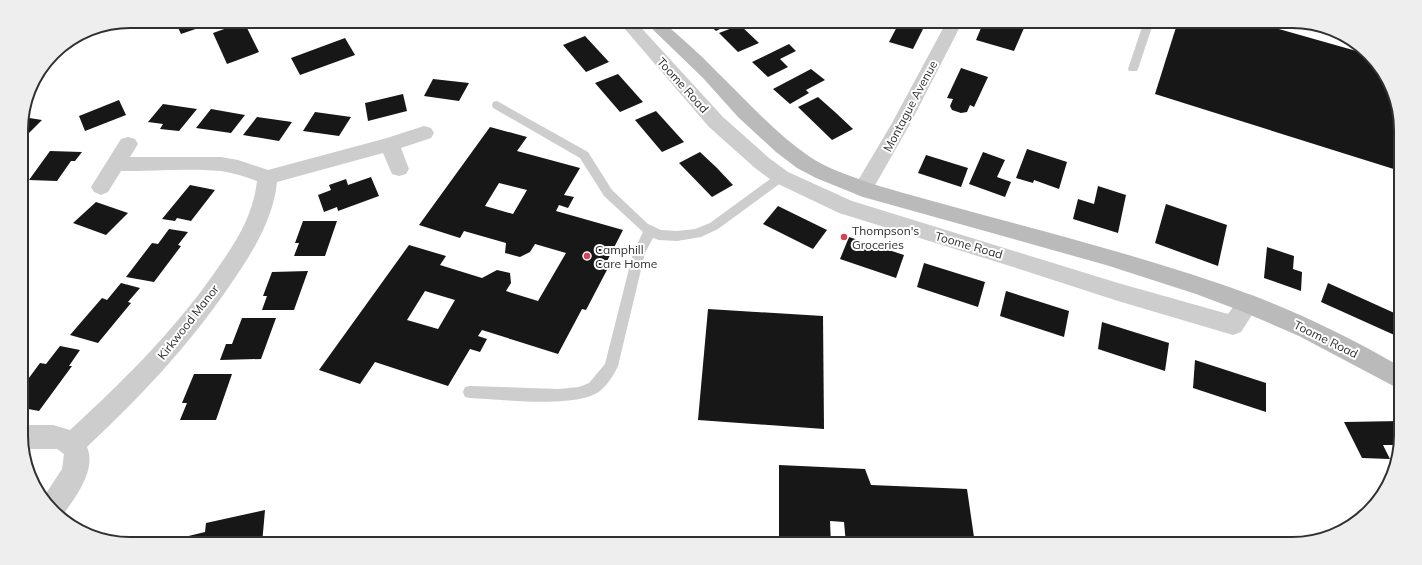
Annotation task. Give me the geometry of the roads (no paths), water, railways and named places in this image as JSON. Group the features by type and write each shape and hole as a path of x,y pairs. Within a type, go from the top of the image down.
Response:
{"main road":[{"name":"Toome Road","path":"659,28 708,74 745,112 804,163 823,173 863,189 1124,263 1248,304 1294,323 1353,351 1394,375"}],"street":[{"name":"Toome Road","path":"632,28 716,122 762,163 781,177 846,208 1010,257 1118,292 1233,325 1248,304"},
{"name":"Montague Avenue","path":"863,189 901,124 951,28"},
{"path":"115,164 221,164 238,167 268,177 390,144 424,133"},
{"path":"101,188 128,144"},
{"path":"390,144 399,169"},
{"path":"781,177 804,163"},
{"name":"Kirkwood Manor","path":"72,444 121,399 161,358 216,288 236,260 257,219 267,191 268,177"},
{"path":"28,437 62,439 72,444 76,451 77,460 74,474 55,504"}],"lane":[{"path":"1133,69 1147,28"},
{"path":"497,105 584,155 608,193 644,227 659,235 677,236 696,234 714,226 781,177"},
{"path":"470,392 558,395 579,393 594,386 604,378 611,366 639,253 651,230"}],"place":[{"name":"Thompson's Groceries","path":"844,237"},
{"name":"Camphill Care Home","path":"587,256"}]}
